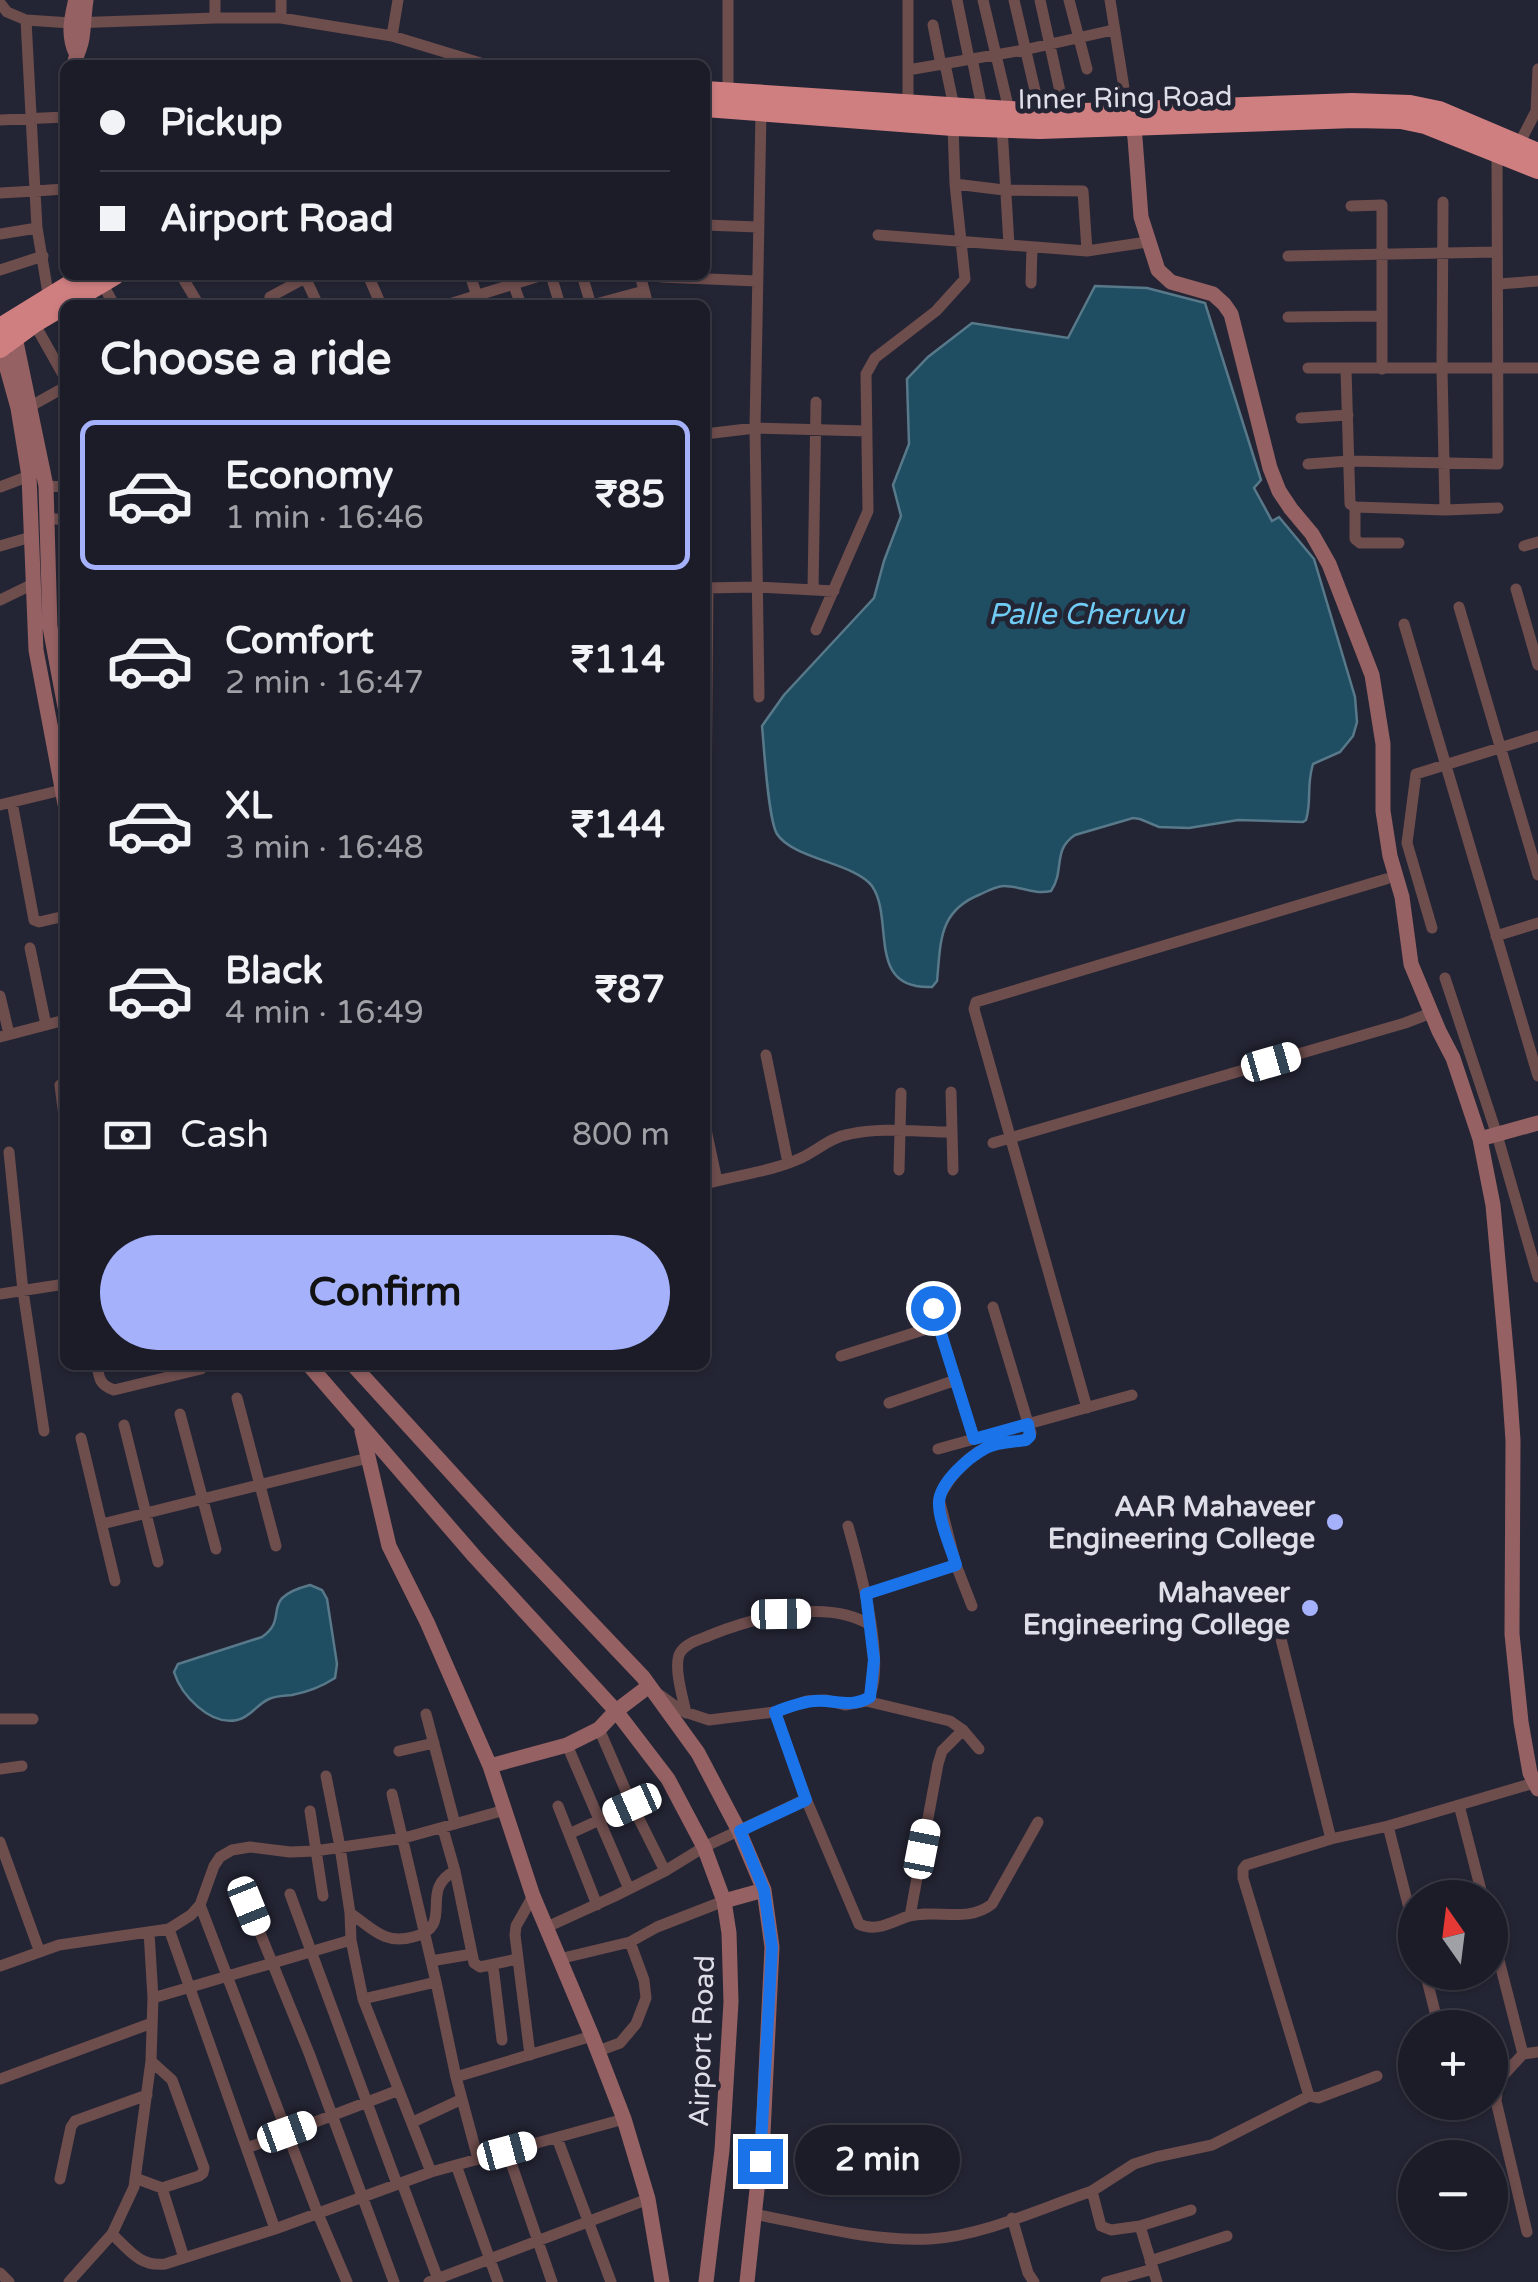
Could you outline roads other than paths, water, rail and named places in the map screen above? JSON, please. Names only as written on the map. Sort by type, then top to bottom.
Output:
[{"type":"highway","name":"Inner Ring Road","points":[[710,91],[908,104],[953,116],[982,108],[1040,129],[1352,103],[1410,105],[1439,111],[1528,149]]},
{"type":"highway","name":"Inner Ring Road","points":[[710,107],[761,112],[1006,119],[1040,112],[1131,120],[1402,119],[1425,124],[1538,169]]},
{"type":"highway","points":[[64,300],[98,280]]},
{"type":"highway","points":[[3,335],[34,322],[60,303]]},
{"type":"highway","points":[[3,335],[60,303]]},
{"type":"main road","points":[[76,0],[76,23]]},
{"type":"main road","points":[[75,59],[71,42],[86,0]]},
{"type":"main road","points":[[1131,120],[1141,217],[1158,270],[1171,282],[1213,294],[1231,314],[1270,468],[1279,491],[1329,564],[1372,675],[1383,744],[1382,811],[1402,896],[1411,964],[1489,1137],[1513,1440],[1512,1634],[1521,1722],[1536,1786]]},
{"type":"main road","points":[[3,335],[31,406],[46,486],[58,627]]},
{"type":"main road","points":[[3,335],[29,476],[36,650],[60,773]]},
{"type":"main road","points":[[1489,1137],[1538,1123]]},
{"type":"main road","name":"Airport Road","points":[[313,1370],[475,1557],[616,1711],[668,1779],[704,1847],[724,1901],[732,2002],[722,2150],[706,2282]]},
{"type":"main road","points":[[358,1370],[649,1686],[698,1753],[740,1831],[764,1890],[772,1947],[763,2134],[747,2282]]},
{"type":"main road","name":"Airport Road","points":[[361,1426],[389,1546],[428,1622],[490,1766],[532,1896],[624,2119],[648,2199],[662,2282]]},
{"type":"main road","points":[[490,1766],[567,1745],[599,1729],[649,1686]]},
{"type":"main road","points":[[724,1901],[764,1890]]},
{"type":"street","points":[[215,0],[215,18]]},
{"type":"street","points":[[280,18],[281,0]]},
{"type":"street","points":[[392,36],[398,0]]},
{"type":"street","points":[[728,0],[728,92]]},
{"type":"street","points":[[908,0],[908,104]]},
{"type":"street","points":[[957,0],[982,108]]},
{"type":"street","points":[[983,0],[1006,119],[1004,190],[1009,246]]},
{"type":"street","points":[[1014,0],[1040,112]]},
{"type":"street","points":[[1040,0],[1065,114]]},
{"type":"street","points":[[1069,0],[1087,69]]},
{"type":"street","points":[[1110,0],[1131,120]]},
{"type":"street","points":[[2,9],[26,20],[76,23],[280,18],[392,36],[471,60]]},
{"type":"street","points":[[26,20],[38,228],[43,256],[60,300]]},
{"type":"street","points":[[816,630],[868,511],[868,368],[875,358],[936,311],[965,279],[953,116],[932,25]]},
{"type":"street","points":[[908,70],[1113,30]]},
{"type":"street","points":[[1308,464],[1498,464],[1497,152],[1528,149],[1536,110],[1538,69]]},
{"type":"street","points":[[759,698],[755,428],[761,112]]},
{"type":"street","points":[[0,120],[60,117]]},
{"type":"street","points":[[955,184],[1082,192],[1087,252]]},
{"type":"street","points":[[0,193],[60,188]]},
{"type":"street","points":[[1444,202],[1445,510]]},
{"type":"street","points":[[1351,206],[1382,205],[1382,369]]},
{"type":"street","points":[[710,225],[758,227]]},
{"type":"street","points":[[0,234],[38,228]]},
{"type":"street","points":[[878,235],[1087,252],[1148,242]]},
{"type":"street","points":[[1031,283],[1032,247]]},
{"type":"street","points":[[1288,256],[1497,252]]},
{"type":"street","points":[[0,270],[43,256]]},
{"type":"street","points":[[710,279],[757,281]]},
{"type":"street","points":[[270,297],[298,280]]},
{"type":"street","points":[[479,300],[512,280]]},
{"type":"street","points":[[641,280],[647,300]]},
{"type":"street","points":[[1498,284],[1538,281]]},
{"type":"street","points":[[609,300],[644,290]]},
{"type":"street","points":[[1288,318],[1382,316]]},
{"type":"street","points":[[34,322],[60,369]]},
{"type":"street","points":[[1308,368],[1538,368]]},
{"type":"street","points":[[1346,369],[1350,504],[1355,508],[1498,508]]},
{"type":"street","points":[[31,406],[60,390]]},
{"type":"street","points":[[813,590],[816,402]]},
{"type":"street","points":[[1301,418],[1348,415]]},
{"type":"street","points":[[710,433],[755,428],[867,431]]},
{"type":"street","points":[[0,487],[29,476]]},
{"type":"street","points":[[46,486],[60,487]]},
{"type":"street","points":[[1355,508],[1355,539],[1399,543]]},
{"type":"street","points":[[47,518],[60,519]]},
{"type":"street","points":[[0,546],[31,537]]},
{"type":"street","points":[[1524,546],[1538,542]]},
{"type":"street","points":[[0,600],[34,584]]},
{"type":"street","points":[[710,588],[834,591]]},
{"type":"street","points":[[1516,589],[1538,665]]},
{"type":"street","points":[[1459,606],[1538,874]]},
{"type":"street","points":[[1404,624],[1538,1076]]},
{"type":"street","points":[[1432,928],[1408,843],[1416,774],[1538,736]]},
{"type":"street","points":[[60,795],[6,804],[34,920],[60,917]]},
{"type":"street","points":[[1086,1408],[974,1009],[976,1002],[1386,878]]},
{"type":"street","points":[[1496,936],[1538,922]]},
{"type":"street","points":[[30,948],[46,1024]]},
{"type":"street","points":[[1445,978],[1489,1137],[1538,1276]]},
{"type":"street","points":[[0,996],[4,1035],[60,1021]]},
{"type":"street","points":[[993,1143],[1431,1013]]},
{"type":"street","points":[[766,1055],[788,1163]]},
{"type":"street","points":[[899,1170],[901,1092]]},
{"type":"street","points":[[951,1092],[952,1170]]},
{"type":"street","points":[[711,1183],[788,1163],[856,1132],[952,1132]]},
{"type":"street","points":[[9,1152],[44,1432]]},
{"type":"street","points":[[0,1294],[60,1285]]},
{"type":"street","points":[[933,1308],[974,1439]]},
{"type":"street","points":[[972,1606],[956,1565],[939,1499],[943,1488],[985,1448],[1029,1438],[1031,1433],[994,1308]]},
{"type":"street","points":[[841,1356],[939,1325]]},
{"type":"street","points":[[98,1370],[100,1381],[114,1390],[201,1370]]},
{"type":"street","points":[[889,1403],[956,1380]]},
{"type":"street","points":[[938,1448],[1132,1395]]},
{"type":"street","points":[[237,1398],[276,1546]]},
{"type":"street","points":[[180,1414],[216,1550]]},
{"type":"street","points":[[124,1425],[158,1562]]},
{"type":"street","points":[[81,1438],[115,1581]]},
{"type":"street","points":[[102,1524],[368,1458]]},
{"type":"street","points":[[848,1526],[866,1594],[874,1660],[872,1692],[866,1700]]},
{"type":"street","points":[[866,1594],[956,1565]]},
{"type":"street","points":[[686,1713],[677,1664],[680,1652],[690,1644],[750,1620],[781,1614],[826,1613],[870,1625]]},
{"type":"street","points":[[1280,1635],[1331,1840]]},
{"type":"street","points":[[649,1686],[686,1713],[709,1720],[775,1712],[807,1701],[846,1704],[866,1700],[950,1721],[979,1749]]},
{"type":"street","points":[[775,1712],[806,1800],[864,1928],[876,1928],[920,1913],[975,1914],[984,1910],[992,1904],[1038,1822]]},
{"type":"street","points":[[426,1714],[472,1954],[477,1967],[517,1960]]},
{"type":"street","points":[[0,1719],[33,1719]]},
{"type":"street","points":[[599,1729],[666,1871]]},
{"type":"street","points":[[910,1916],[938,1764],[942,1751],[963,1730]]},
{"type":"street","points":[[400,1751],[434,1744]]},
{"type":"street","points":[[567,1745],[629,1889]]},
{"type":"street","points":[[0,1769],[22,1766]]},
{"type":"street","points":[[326,1776],[364,1999],[431,2172]]},
{"type":"street","points":[[1309,2096],[1243,1878],[1246,1864],[1536,1786]]},
{"type":"street","points":[[392,1794],[478,2159]]},
{"type":"street","points":[[546,1927],[806,1800]]},
{"type":"street","points":[[569,1834],[632,1805]]},
{"type":"street","points":[[1459,1805],[1478,1880]]},
{"type":"street","points":[[558,1806],[597,1904]]},
{"type":"street","points":[[0,1966],[59,1945],[168,1929],[192,1915],[200,1905],[214,1866],[232,1850],[315,1851],[404,1838],[505,1810]]},
{"type":"street","points":[[310,1812],[324,1896]]},
{"type":"street","points":[[1388,1826],[1402,1880]]},
{"type":"street","points":[[0,1842],[39,1950]]},
{"type":"street","points":[[350,1913],[388,1939],[398,1941],[425,1934],[434,1924],[438,1887],[455,1871]]},
{"type":"street","points":[[290,1894],[435,2281],[648,2199]]},
{"type":"street","points":[[530,2055],[516,1926],[532,1896]]},
{"type":"street","points":[[560,1959],[630,1942],[724,1901]]},
{"type":"street","points":[[200,1905],[347,2282]]},
{"type":"street","points":[[249,1906],[394,2282]]},
{"type":"street","points":[[168,1929],[276,2229]]},
{"type":"street","points":[[69,2282],[112,2234],[134,2187],[147,2095],[154,1998],[149,1932]]},
{"type":"street","points":[[154,1998],[351,1940]]},
{"type":"street","points":[[456,2077],[530,2055],[620,2043],[636,2024],[646,1998],[644,1980],[630,1942]]},
{"type":"street","points":[[431,1962],[472,1954]]},
{"type":"street","points":[[493,1966],[502,2040]]},
{"type":"street","points":[[364,1999],[436,1982]]},
{"type":"street","points":[[1507,1990],[1523,2054]]},
{"type":"street","points":[[0,2079],[152,2023]]},
{"type":"street","points":[[1527,2232],[1496,2101],[1498,2081],[1523,2054],[1538,2052]]},
{"type":"street","points":[[135,2178],[162,2188],[198,2176],[204,2168],[172,2080],[150,2061]]},
{"type":"street","points":[[754,2214],[894,2240],[966,2233],[1092,2192],[1134,2164],[1212,2145],[1309,2096],[1318,2098],[1377,2076]]},
{"type":"street","points":[[246,2148],[400,2090]]},
{"type":"street","points":[[60,2179],[75,2120],[147,2095]]},
{"type":"street","points":[[413,2122],[462,2099]]},
{"type":"street","points":[[112,2234],[141,2262],[152,2266],[276,2229],[431,2172],[624,2119]]},
{"type":"street","points":[[556,2138],[611,2282]]},
{"type":"street","points":[[507,2151],[552,2282]]},
{"type":"street","points":[[456,2165],[498,2282]]},
{"type":"street","points":[[162,2188],[184,2258]]},
{"type":"street","points":[[1092,2192],[1101,2226],[1111,2230],[1140,2226],[1191,2210]]},
{"type":"street","points":[[1012,2218],[1033,2282]]},
{"type":"street","points":[[1140,2226],[1157,2282]]},
{"type":"street","points":[[1106,2282],[1228,2236]]},
{"type":"street","points":[[0,2273],[9,2282]]},
{"type":"water","name":"Palle Cheruvu","points":[[1095,286],[1147,288],[1205,303],[1261,480],[1254,488],[1272,521],[1279,517],[1314,559],[1355,697],[1357,722],[1353,736],[1340,752],[1313,764],[1308,813],[1303,822],[1238,820],[1189,828],[1159,827],[1133,818],[1075,835],[1061,854],[1051,891],[1001,886],[967,901],[949,918],[944,929],[937,981],[932,987],[911,985],[898,977],[890,965],[882,916],[872,886],[852,872],[796,849],[777,834],[769,799],[762,726],[784,695],[874,598],[901,516],[893,485],[909,444],[907,379],[972,323],[1068,338]]},
{"type":"water","points":[[310,1585],[322,1590],[327,1599],[337,1664],[335,1678],[309,1691],[269,1699],[237,1720],[217,1718],[198,1707],[178,1681],[174,1672],[178,1664],[262,1637],[270,1630],[284,1596]]},
{"type":"place","name":"AAR Mahaveer Engineering College","points":[[1335,1522]]},
{"type":"place","name":"Mahaveer Engineering College","points":[[1310,1608]]}]
